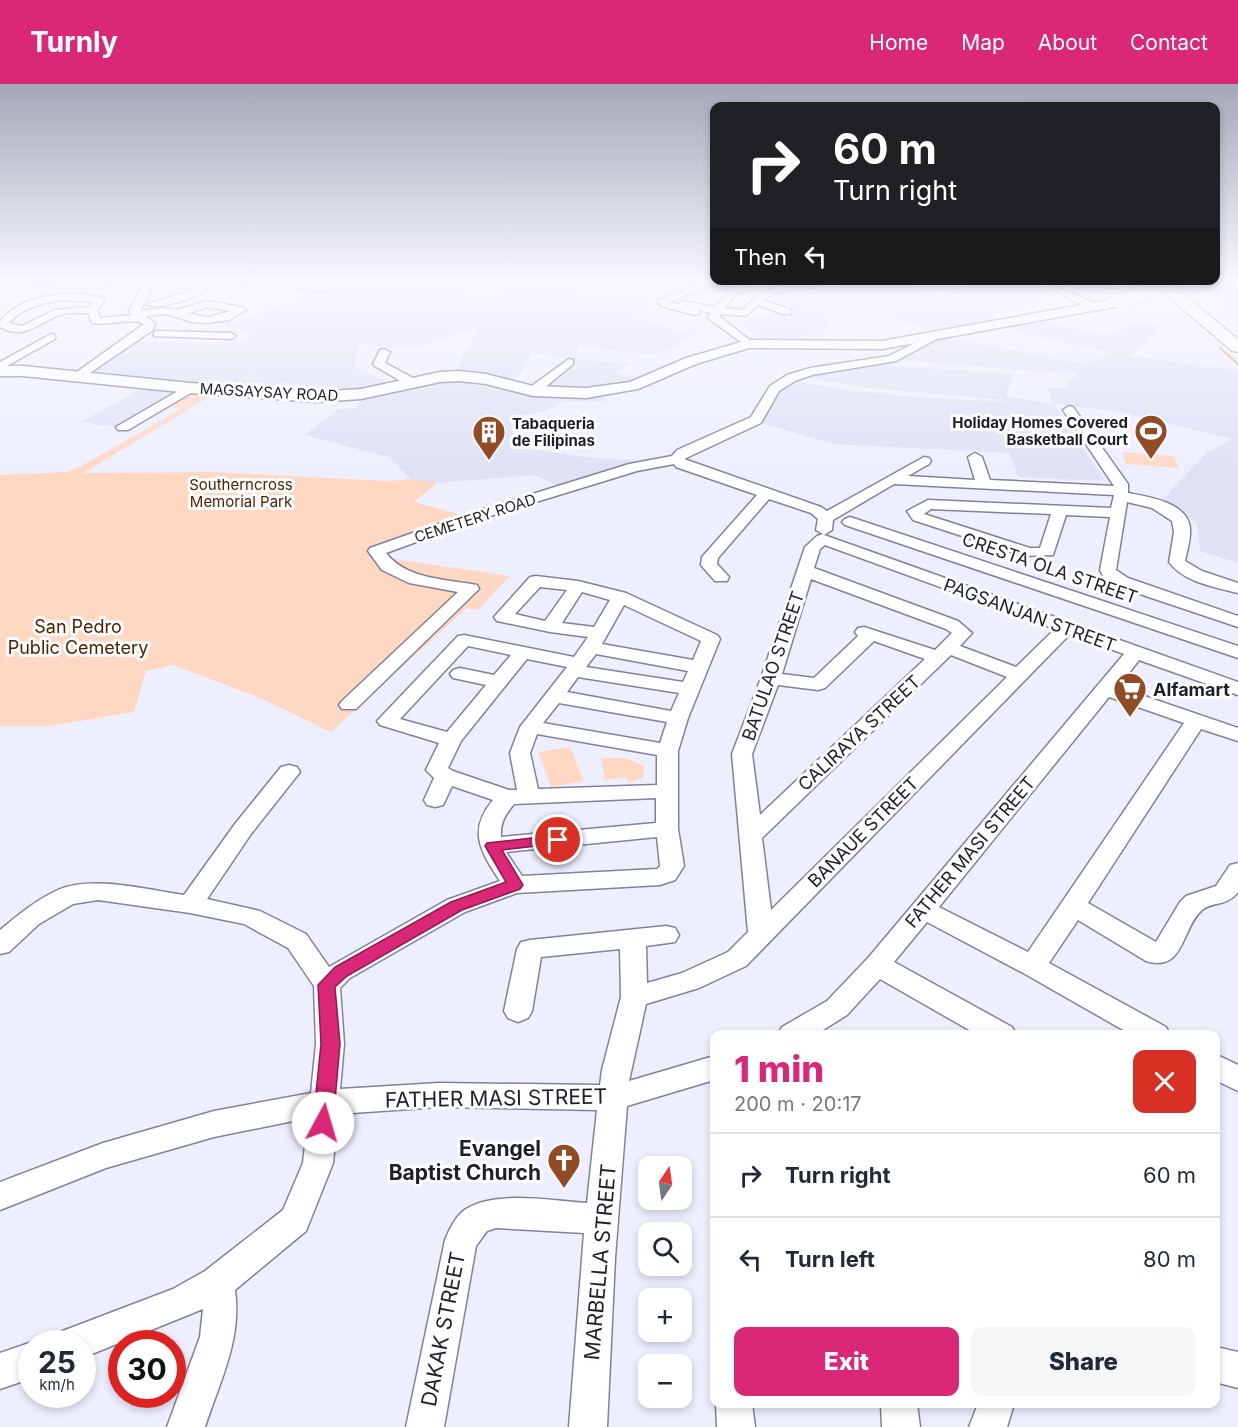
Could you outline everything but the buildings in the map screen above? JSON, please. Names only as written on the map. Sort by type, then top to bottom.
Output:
[{"type":"main road","name":"MAGSAYSAY ROAD","points":[[0,369],[190,388],[328,397],[361,394],[440,377],[459,376],[486,379],[533,391],[586,393],[624,389],[691,361],[742,346]]},
{"type":"main road","name":"MAGSAYSAY ROAD","points":[[854,346],[877,346]]},
{"type":"street","points":[[0,369],[36,346]]},
{"type":"street","points":[[78,377],[130,346]]},
{"type":"street","points":[[917,346],[892,359],[810,372],[791,378],[774,389],[756,420],[682,453],[677,459],[681,464],[816,510],[826,518],[924,461]]},
{"type":"street","points":[[384,352],[379,364],[413,383]]},
{"type":"street","points":[[533,391],[569,362]]},
{"type":"street","points":[[123,427],[190,388]]},
{"type":"street","points":[[1069,410],[1121,484],[1108,570],[1111,576],[1122,582],[1238,622]]},
{"type":"street","points":[[975,457],[984,485]]},
{"type":"street","name":"CEMETERY ROAD","points":[[349,705],[471,590],[415,579],[388,567],[376,551],[465,519],[634,467],[677,459]]},
{"type":"street","points":[[891,480],[1121,494],[1156,503],[1178,518],[1182,526],[1177,562],[1183,569],[1238,588]]},
{"type":"street","points":[[721,577],[709,565],[710,557],[766,494]]},
{"type":"street","points":[[1060,510],[1047,552],[1040,554],[1029,553],[918,517],[915,511],[928,504],[1060,510],[1118,513]]},
{"type":"street","name":"BATULAO STREET","points":[[761,933],[742,754],[771,678],[813,547],[823,539],[826,518]]},
{"type":"street","name":"CRESTA OLA STREET","points":[[850,522],[1238,652]]},
{"type":"street","name":"PAGSANJAN STREET","points":[[823,539],[1238,689]]},
{"type":"street","name":"CALIRAYA STREET","points":[[751,836],[962,637],[961,630],[806,571]]},
{"type":"street","points":[[327,985],[341,972],[456,906],[515,885],[660,877],[667,874],[672,866],[667,829],[668,751],[678,718],[691,689],[700,667],[711,639],[620,597],[578,586],[536,581],[503,617],[550,627],[700,667]]},
{"type":"street","points":[[550,627],[578,586]]},
{"type":"street","points":[[518,797],[520,753],[530,727],[577,668],[620,597]]},
{"type":"street","name":"BANAUE STREET","points":[[634,998],[690,981],[736,959],[1067,627]]},
{"type":"street","points":[[771,678],[818,684],[867,634],[1020,675]]},
{"type":"street","points":[[451,740],[387,721],[464,640],[522,652],[577,668],[691,689]]},
{"type":"street","points":[[522,652],[451,740],[437,770],[445,776],[518,797],[667,791]]},
{"type":"street","name":"FATHER MASI STREET","points":[[800,1030],[837,1008],[877,965],[1135,653]]},
{"type":"street","points":[[460,674],[498,682]]},
{"type":"street","points":[[1106,689],[1238,735]]},
{"type":"street","points":[[554,696],[678,718]]},
{"type":"street","points":[[1034,967],[1041,952],[1196,721]]},
{"type":"street","points":[[530,727],[668,751]]},
{"type":"street","points":[[190,904],[243,829],[289,772]]},
{"type":"street","points":[[435,800],[445,776]]},
{"type":"street","points":[[515,885],[492,846],[488,830],[492,816],[518,797]]},
{"type":"street","points":[[492,846],[667,829]]},
{"type":"street","points":[[1074,906],[1155,954],[1161,953],[1188,909],[1196,902],[1216,898],[1226,893],[1238,871]]},
{"type":"street","points":[[0,945],[30,918],[66,896],[99,892],[190,904],[251,917],[297,941],[327,985],[330,1044],[326,1102],[318,1163],[295,1220],[217,1283],[183,1302],[96,1335]]},
{"type":"street","points":[[922,909],[1034,967],[1147,1030]]},
{"type":"street","points":[[518,1011],[530,949],[666,935]]},
{"type":"street","name":"MARBELLA STREET","points":[[588,1427],[602,1219],[616,1070],[634,998],[633,940]]},
{"type":"street","points":[[877,965],[993,1030]]},
{"type":"street","name":"FATHER MASI STREET","points":[[0,1196],[103,1156],[214,1124],[326,1102],[439,1095],[614,1098],[710,1069]]},
{"type":"street","points":[[1220,1069],[1238,1079]]},
{"type":"street","name":"DAKAK STREET","points":[[425,1427],[460,1240],[476,1220],[496,1213],[602,1219]]},
{"type":"street","points":[[186,1427],[220,1330],[221,1312],[217,1283]]},
{"type":"street","points":[[0,1371],[18,1364]]},
{"type":"street","points":[[734,1408],[736,1427]]},
{"type":"street","points":[[900,1408],[902,1427]]},
{"type":"street","points":[[988,1427],[995,1408]]},
{"type":"shaded area","points":[[129,346],[358,346],[354,367],[394,384],[343,394],[280,382],[266,391],[85,375]]},
{"type":"shaded area","points":[[382,346],[422,346],[411,349]]},
{"type":"shaded area","points":[[469,346],[678,346],[654,355],[578,346],[576,360],[629,363],[617,373],[640,377],[616,388],[539,389],[575,360],[531,353],[522,373],[509,381],[454,373]]},
{"type":"shaded area","points":[[923,346],[991,346],[1083,364],[1114,352],[1082,346],[1144,346],[1129,356],[1238,370],[1238,563],[1200,551],[1197,524],[1164,498],[1206,453],[1232,439],[1115,411],[1054,404],[1105,481],[1018,477],[1010,453],[834,444],[761,423],[776,393],[800,382],[915,397],[1006,402],[1005,400],[869,388],[801,377],[884,365],[1014,374],[1006,396],[1053,404],[1048,388],[1066,388],[1077,374],[894,360]]},
{"type":"shaded area","points":[[452,380],[523,394],[557,398],[601,396],[607,401],[561,402],[549,410],[514,418],[510,446],[584,457],[639,461],[558,486],[535,475],[437,483],[411,479],[389,457],[304,435],[339,409],[356,408],[361,397]]},
{"type":"shaded area","points":[[143,388],[179,391],[118,427],[81,422]]},
{"type":"green space","points":[[187,392],[215,393],[84,473],[212,472],[389,481],[411,479],[437,483],[414,502],[463,515],[435,524],[449,530],[367,558],[387,558],[510,576],[478,610],[467,608],[331,732],[260,698],[173,665],[146,671],[134,712],[50,726],[0,726],[0,475],[66,472],[78,468],[181,409],[164,406]]},
{"type":"green space","name":"Holiday Homes Covered Basketball Court","points":[[1122,452],[1174,456],[1179,468],[1126,464]]},
{"type":"green space","points":[[570,747],[584,781],[551,787],[538,752]]},
{"type":"green space","points":[[601,758],[625,758],[644,766],[643,778],[628,782],[625,777],[605,780]]},
{"type":"waterway","points":[[1220,348],[1238,364]]},
{"type":"place","name":"Holiday Homes Covered Basketball Court","points":[[1151,460]]},
{"type":"place","name":"Tabaqueria de Filipinas","points":[[489,461]]},
{"type":"place","name":"Alfamart","points":[[1130,718]]},
{"type":"place","name":"Evangel Baptist Church","points":[[564,1189]]},
{"type":"route","points":[[323,1123],[330,1044],[327,985],[341,972],[456,906],[515,885],[492,846],[558,840]]},
{"type":"park label","name":"Southerncross Memorial Park","points":[[241,492]]},
{"type":"park label","name":"San Pedro Public Cemetery","points":[[78,636]]}]
